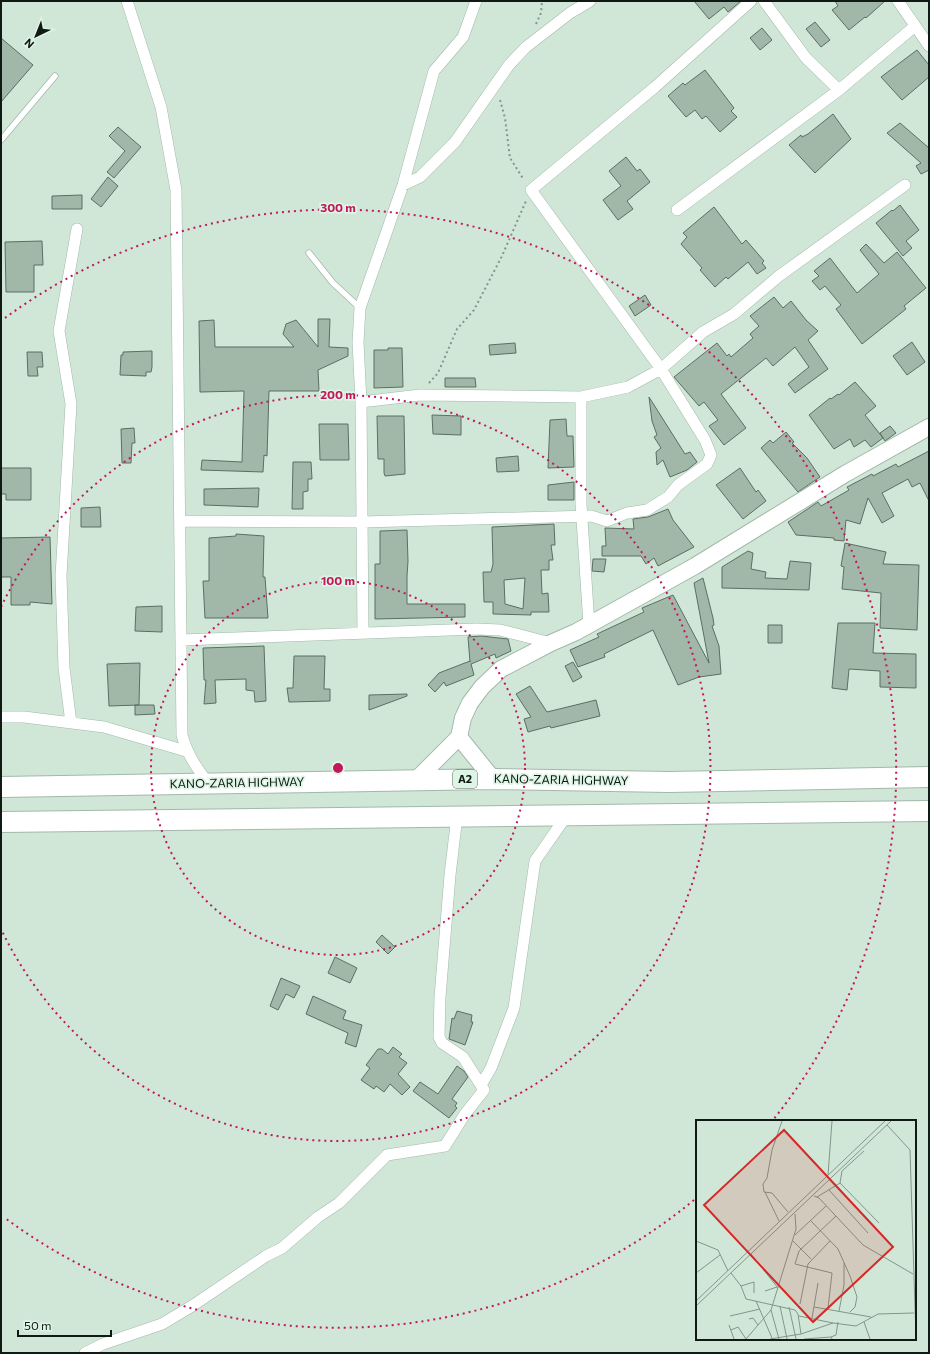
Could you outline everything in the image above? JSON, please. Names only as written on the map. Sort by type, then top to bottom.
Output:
[{"type":"highway","name":"KANO-ZARIA HIGHWAY","points":[[1,787],[493,779],[668,782],[929,777]]},
{"type":"highway","points":[[668,782],[669,814]]},
{"type":"highway","points":[[1,822],[929,811]]},
{"type":"street","points":[[127,1],[161,107],[176,190],[182,734],[186,751],[208,783]]},
{"type":"street","points":[[363,633],[361,402],[358,342],[360,308],[403,185],[434,71],[463,37],[476,1]]},
{"type":"street","points":[[403,185],[420,177],[454,142],[509,65],[526,47],[570,13],[590,1]]},
{"type":"street","points":[[180,522],[362,522],[591,516],[608,520],[627,513],[647,510],[668,497],[678,485],[707,464],[711,455],[705,440],[661,369],[531,190],[655,87],[751,1]]},
{"type":"street","points":[[764,1],[806,58],[839,90]]},
{"type":"street","points":[[898,1],[929,46]]},
{"type":"street","points":[[677,210],[839,90],[915,26]]},
{"type":"street","points":[[361,402],[420,395],[581,396],[628,387],[661,369],[703,332],[734,314],[779,276],[905,185]]},
{"type":"street","points":[[72,723],[64,668],[62,576],[71,404],[59,331],[77,229]]},
{"type":"street","points":[[581,396],[581,517],[589,625]]},
{"type":"street","points":[[416,780],[459,737],[470,703],[482,687],[501,670],[551,643],[589,625],[695,566],[845,474],[929,427]]},
{"type":"street","points":[[181,640],[476,629],[500,630],[551,643]]},
{"type":"street","points":[[1,717],[24,717],[104,727],[186,751]]},
{"type":"street","points":[[459,737],[493,779]]},
{"type":"street","points":[[929,772],[929,777]]},
{"type":"street","points":[[481,1085],[491,1068],[500,1047],[514,1008],[535,862],[567,815]]},
{"type":"street","points":[[85,1353],[103,1344],[162,1324],[192,1306],[266,1256],[282,1248],[318,1217],[339,1202],[388,1155],[445,1146],[465,1114],[484,1090],[463,1058],[442,1044],[439,1037],[440,997],[448,897],[457,816]]},
{"type":"lane","points":[[1,140],[55,76]]},
{"type":"lane","points":[[309,253],[333,283],[360,308]]},
{"type":"path","points":[[420,395],[438,373],[457,329],[474,310],[502,256],[531,190],[510,158],[503,111],[499,97],[490,92]]},
{"type":"building","points":[[694,1],[741,1],[728,12],[724,7],[709,19]]},
{"type":"building","points":[[835,1],[885,1],[866,18],[865,17],[849,30],[832,10],[838,6]]},
{"type":"building","points":[[815,22],[830,40],[821,47],[806,29]]},
{"type":"building","points":[[762,28],[772,40],[760,50],[750,38]]},
{"type":"building","points":[[1,38],[33,65],[1,102]]},
{"type":"building","points":[[917,50],[929,65],[929,77],[902,100],[881,77]]},
{"type":"building","points":[[705,70],[734,108],[731,111],[737,117],[720,132],[706,116],[702,119],[695,110],[686,117],[668,96],[683,83],[685,85]]},
{"type":"building","points":[[833,114],[851,139],[815,173],[789,145],[801,135],[802,137],[808,134]]},
{"type":"building","points":[[900,123],[929,148],[929,170],[921,174],[916,166],[921,163],[887,133]]},
{"type":"building","points":[[118,127],[141,147],[114,178],[107,172],[125,151],[109,136]]},
{"type":"building","points":[[626,157],[637,171],[640,169],[650,182],[627,201],[633,209],[618,220],[603,200],[621,186],[609,171]]},
{"type":"building","points":[[108,177],[118,186],[101,207],[91,199]]},
{"type":"building","points":[[82,195],[82,209],[52,209],[52,196]]},
{"type":"building","points":[[900,205],[919,230],[906,241],[912,248],[903,256],[876,223]]},
{"type":"building","points":[[714,207],[742,244],[746,240],[764,261],[762,263],[766,268],[757,274],[748,262],[728,279],[726,277],[715,287],[700,270],[702,268],[681,244],[687,237],[683,233]]},
{"type":"building","points":[[42,241],[43,265],[34,265],[34,292],[6,292],[5,242]]},
{"type":"building","points":[[866,244],[884,263],[897,252],[926,288],[904,306],[906,309],[862,344],[836,309],[841,305],[825,286],[820,290],[812,281],[819,276],[814,271],[830,258],[857,293],[879,274],[860,250]]},
{"type":"building","points":[[645,295],[651,305],[635,316],[629,306]]},
{"type":"building","points":[[774,297],[783,308],[791,301],[806,320],[818,331],[808,340],[828,369],[795,393],[788,384],[809,367],[795,347],[773,366],[766,358],[721,394],[746,428],[724,445],[709,426],[718,420],[704,402],[699,406],[674,377],[717,343],[727,356],[729,354],[731,357],[753,338],[750,334],[759,326],[750,316]]},
{"type":"building","points":[[318,319],[330,319],[329,347],[348,348],[348,356],[318,370],[319,391],[269,391],[267,456],[264,455],[263,472],[201,470],[202,460],[242,462],[244,391],[200,392],[199,321],[214,320],[215,347],[294,347],[283,334],[286,324],[296,320],[318,347]]},
{"type":"building","points":[[912,342],[925,362],[907,375],[893,356]]},
{"type":"building","points":[[515,343],[516,353],[490,355],[489,345]]},
{"type":"building","points":[[388,348],[402,348],[403,387],[374,388],[374,350],[388,350]]},
{"type":"building","points":[[152,351],[151,372],[146,372],[146,376],[120,375],[121,355],[123,355],[123,352]]},
{"type":"building","points":[[27,352],[42,352],[43,367],[37,367],[38,376],[28,376]]},
{"type":"building","points":[[445,378],[475,378],[476,387],[445,387]]},
{"type":"building","points":[[855,382],[876,406],[865,415],[883,438],[871,447],[865,440],[854,447],[850,439],[834,449],[809,415],[830,398],[831,399],[838,394],[839,395]]},
{"type":"building","points":[[649,397],[685,454],[690,452],[697,462],[687,470],[670,477],[663,460],[657,465],[656,452],[661,448],[654,437],[657,435],[652,421]]},
{"type":"building","points":[[432,415],[461,416],[461,435],[433,434]]},
{"type":"building","points":[[377,416],[404,416],[405,474],[385,476],[384,459],[378,459]]},
{"type":"building","points":[[566,419],[567,436],[573,436],[574,467],[548,468],[550,420]]},
{"type":"building","points":[[319,424],[348,424],[349,460],[320,460]]},
{"type":"building","points":[[890,426],[896,433],[885,441],[880,433]]},
{"type":"building","points":[[134,428],[135,443],[132,443],[131,463],[122,463],[121,429]]},
{"type":"building","points":[[786,432],[794,442],[792,443],[807,458],[820,477],[798,492],[761,448],[770,440],[773,443]]},
{"type":"building","points":[[929,451],[929,501],[920,483],[912,487],[908,479],[882,493],[894,516],[882,523],[868,498],[860,524],[846,520],[844,541],[834,540],[834,538],[796,535],[788,522],[818,502],[821,506],[849,490],[847,487],[872,474],[873,476],[896,464],[898,467]]},
{"type":"building","points":[[518,456],[519,471],[497,472],[496,458]]},
{"type":"building","points":[[293,462],[311,462],[312,479],[308,479],[308,491],[303,492],[303,509],[292,509]]},
{"type":"building","points":[[1,468],[31,468],[31,500],[6,500],[6,494],[1,494]]},
{"type":"building","points":[[740,468],[756,492],[758,490],[766,501],[743,519],[716,485]]},
{"type":"building","points":[[574,482],[574,500],[548,500],[548,485]]},
{"type":"building","points":[[259,488],[258,507],[204,505],[204,489]]},
{"type":"building","points":[[100,507],[101,527],[81,527],[81,508]]},
{"type":"building","points":[[668,509],[673,520],[694,547],[658,566],[654,558],[646,564],[641,556],[602,556],[602,546],[606,546],[605,528],[634,529],[633,519],[648,517]]},
{"type":"building","points":[[554,524],[555,545],[551,545],[553,560],[549,560],[549,570],[541,570],[542,594],[548,593],[549,612],[531,612],[531,615],[493,614],[493,602],[484,602],[483,572],[491,572],[493,564],[492,527]],"holes":[[[525,578],[523,609],[505,604],[504,580]]]},
{"type":"building","points":[[407,530],[407,604],[465,604],[465,617],[375,619],[375,564],[380,564],[380,531]]},
{"type":"building","points":[[236,534],[264,536],[263,577],[265,577],[268,618],[205,618],[203,581],[209,581],[209,538],[236,536]]},
{"type":"building","points":[[50,537],[52,604],[30,602],[30,605],[11,605],[11,577],[1,577],[1,538]]},
{"type":"building","points":[[845,543],[886,552],[883,564],[919,565],[917,630],[880,628],[881,593],[842,589],[844,567],[841,566]]},
{"type":"building","points":[[748,551],[753,553],[751,569],[766,572],[765,578],[787,579],[790,561],[811,563],[809,590],[722,588],[722,567]]},
{"type":"building","points":[[593,559],[606,559],[604,572],[592,571]]},
{"type":"building","points":[[703,578],[713,618],[714,625],[712,626],[719,646],[721,674],[699,677],[678,685],[653,630],[604,654],[605,657],[578,667],[570,650],[599,637],[597,634],[644,612],[642,608],[673,595],[709,663],[694,583]]},
{"type":"building","points":[[162,606],[162,632],[135,631],[136,607]]},
{"type":"building","points":[[838,623],[875,623],[873,653],[916,654],[916,688],[880,687],[880,671],[849,669],[847,690],[832,688]]},
{"type":"building","points":[[768,625],[782,625],[782,643],[768,643]]},
{"type":"building","points":[[481,636],[508,639],[511,651],[496,658],[495,654],[471,664],[474,675],[446,686],[444,682],[435,692],[428,685],[439,673],[470,661],[468,637]]},
{"type":"building","points":[[264,646],[266,701],[255,702],[254,691],[246,690],[246,679],[215,680],[216,703],[204,704],[206,680],[204,680],[203,648]]},
{"type":"building","points":[[294,656],[325,656],[324,689],[330,689],[330,701],[289,702],[287,688],[293,688]]},
{"type":"building","points":[[573,662],[582,677],[573,682],[565,666]]},
{"type":"building","points":[[140,663],[139,705],[109,706],[107,664]]},
{"type":"building","points":[[530,686],[547,712],[596,700],[600,716],[528,732],[524,719],[531,717],[516,694]]},
{"type":"building","points":[[407,694],[407,696],[369,710],[369,695]]},
{"type":"building","points":[[135,705],[154,705],[155,714],[135,715]]},
{"type":"building","points":[[382,935],[395,947],[388,954],[376,942]]},
{"type":"building","points":[[335,957],[357,968],[350,983],[328,973]]},
{"type":"building","points":[[281,978],[300,986],[294,998],[286,994],[278,1010],[270,1006]]},
{"type":"building","points":[[313,996],[346,1011],[343,1019],[362,1025],[356,1047],[345,1043],[348,1033],[306,1014]]},
{"type":"building","points":[[457,1011],[472,1015],[471,1022],[473,1022],[465,1045],[449,1039],[452,1018],[454,1019]]},
{"type":"building","points":[[393,1047],[402,1054],[399,1057],[407,1063],[398,1074],[410,1087],[402,1095],[390,1084],[384,1092],[376,1086],[374,1089],[361,1080],[370,1068],[366,1065],[378,1049],[382,1049],[388,1054]]},
{"type":"building","points":[[457,1066],[464,1071],[468,1077],[452,1099],[457,1103],[455,1106],[457,1108],[449,1118],[413,1091],[420,1082],[438,1094]]}]
